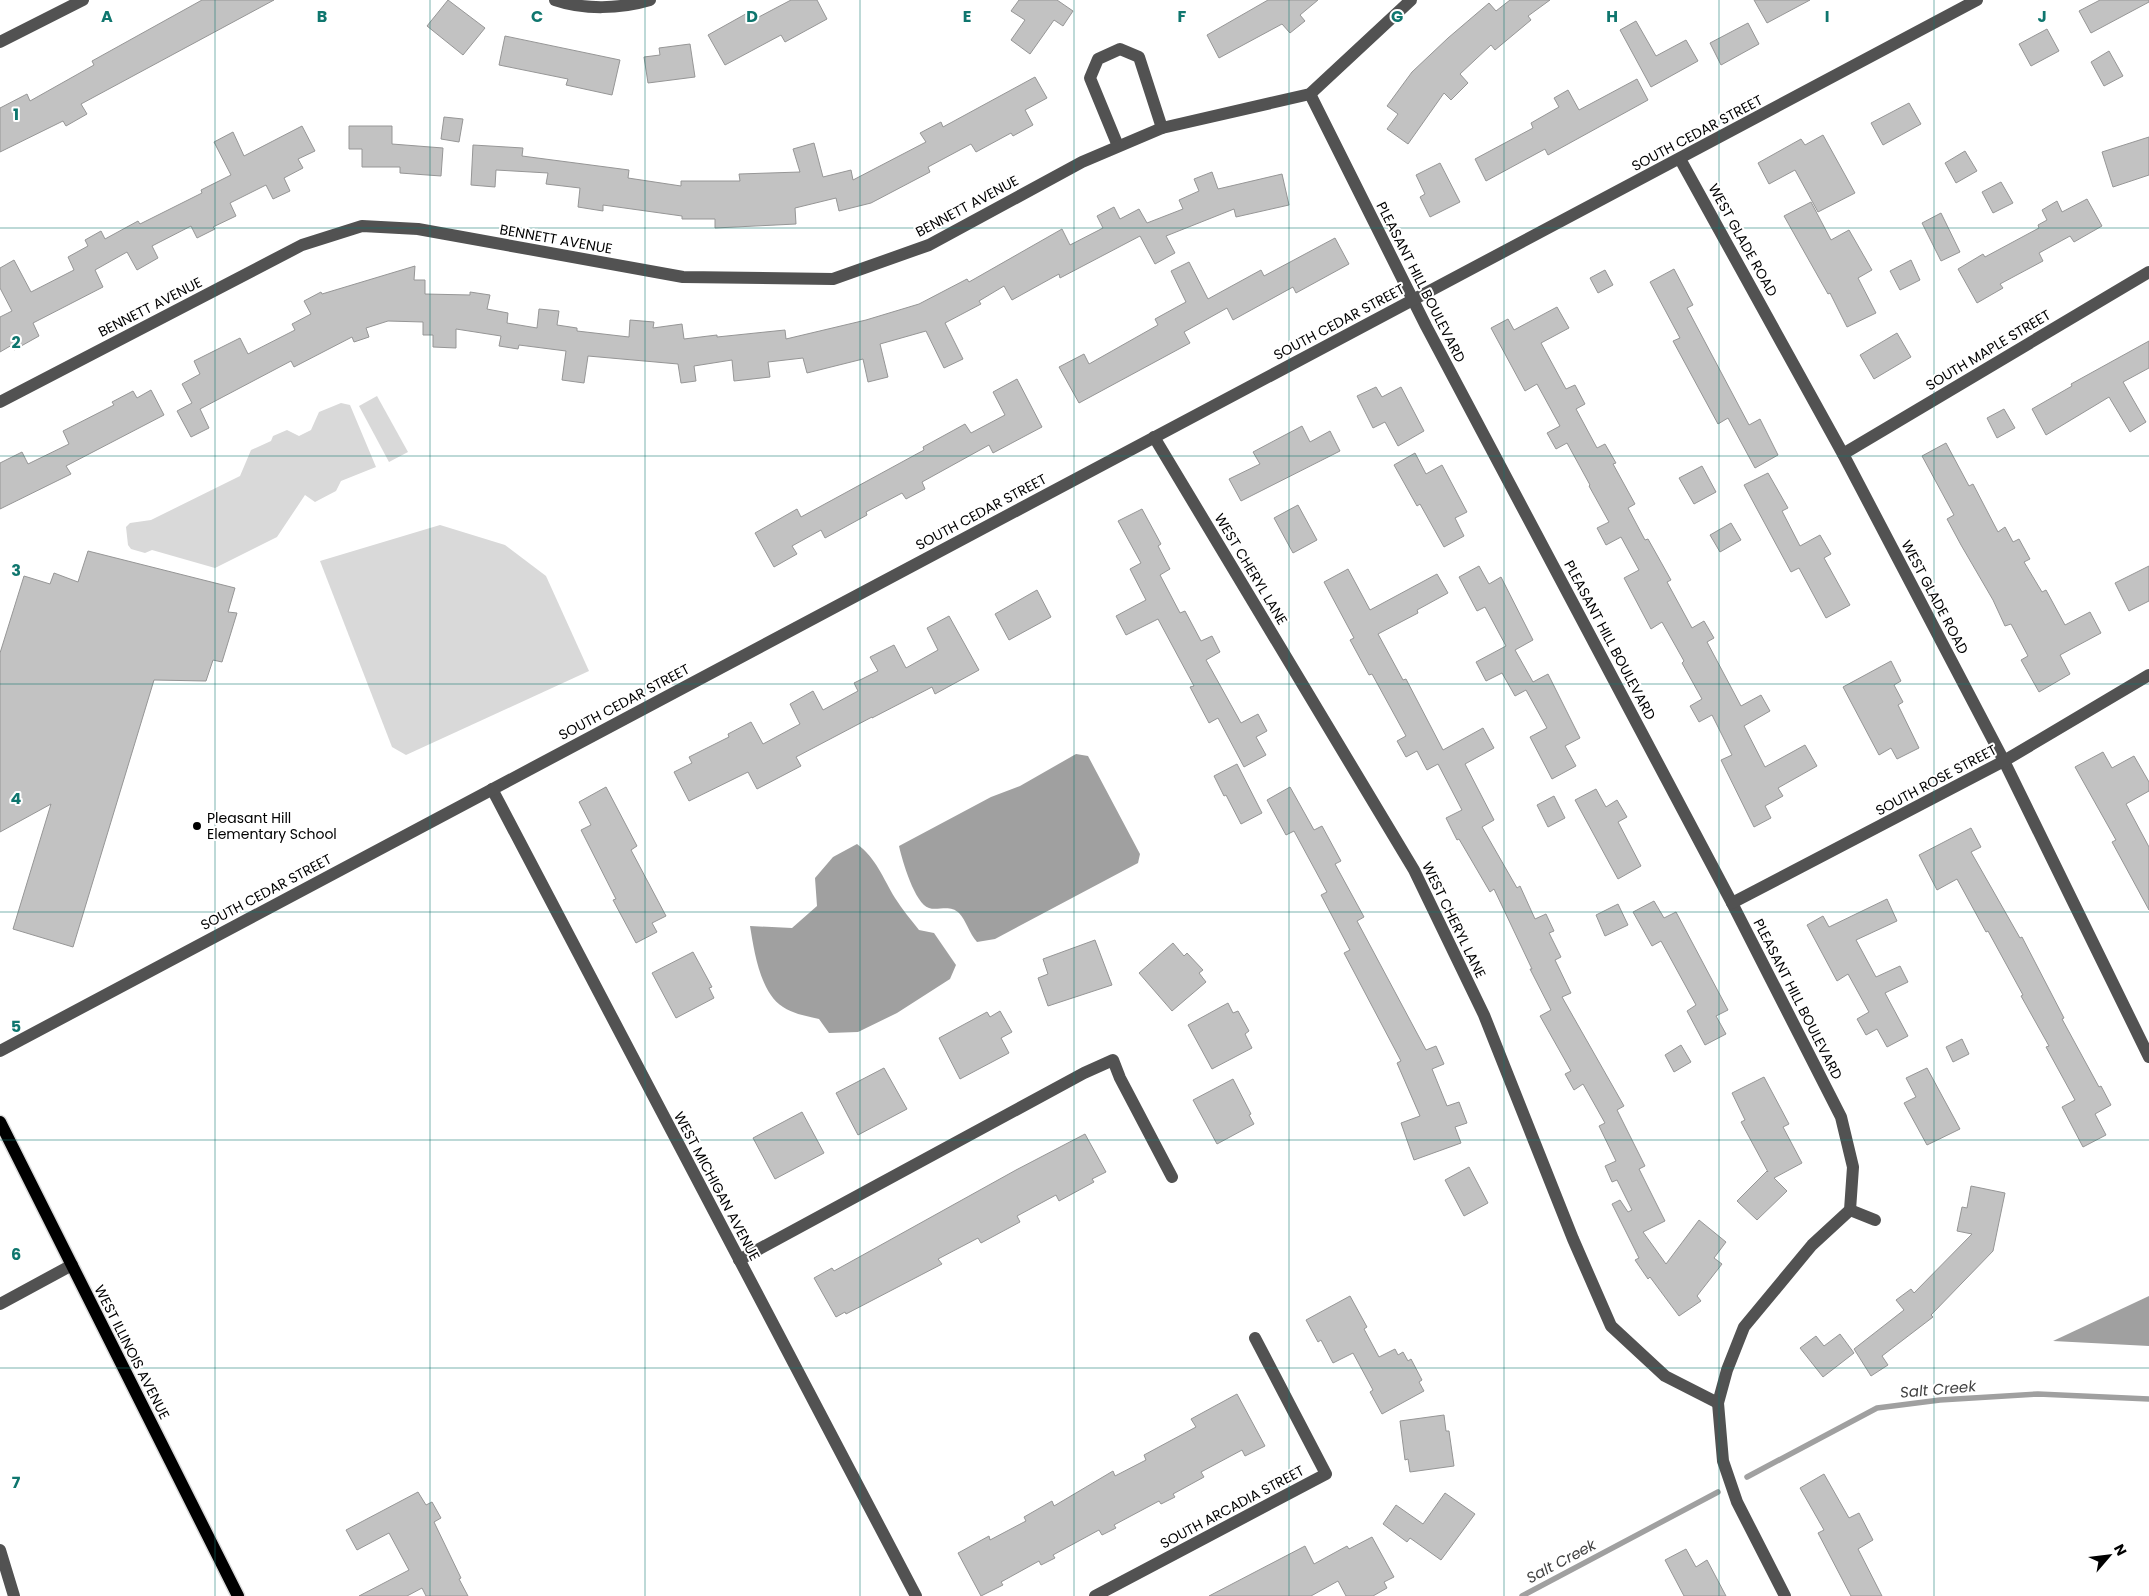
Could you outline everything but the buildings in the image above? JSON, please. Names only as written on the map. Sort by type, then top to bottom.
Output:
[{"type":"main road","name":"WEST ILLINOIS AVENUE","points":[[0,1122],[238,1596]]},
{"type":"street","points":[[0,42],[83,0]]},
{"type":"street","points":[[555,0],[592,7],[635,4],[650,0]]},
{"type":"street","points":[[1310,94],[1411,0]]},
{"type":"street","name":"SOUTH CEDAR STREET","points":[[0,1051],[1977,0]]},
{"type":"street","points":[[1118,146],[1090,78],[1098,59],[1120,49],[1138,57],[1162,128]]},
{"type":"street","name":"BENNETT AVENUE","points":[[0,402],[302,245],[362,226],[418,229],[683,277],[833,279],[929,245],[1082,162],[1162,128],[1310,94]]},
{"type":"street","name":"PLEASANT HILL BOULEVARD","points":[[1310,94],[1412,300],[1732,903],[1841,1117],[1853,1167],[1850,1210]]},
{"type":"street","name":"WEST GLADE ROAD","points":[[1680,159],[1843,454],[2004,761],[2149,1057]]},
{"type":"street","name":"SOUTH MAPLE STREET","points":[[1843,454],[2149,272]]},
{"type":"street","name":"WEST CHERYL LANE","points":[[1154,437],[1414,870],[1484,1015],[1573,1239],[1611,1326],[1665,1376],[1718,1404]]},
{"type":"street","name":"SOUTH ROSE STREET","points":[[1732,903],[2004,761],[2149,675]]},
{"type":"street","name":"WEST MICHIGAN AVENUE","points":[[492,789],[916,1596]]},
{"type":"street","points":[[739,1260],[1084,1073],[1113,1060],[1120,1078],[1172,1177]]},
{"type":"street","points":[[1785,1596],[1737,1502],[1728,1478],[1723,1461],[1718,1404],[1727,1370],[1744,1327],[1812,1246],[1850,1210],[1875,1220]]},
{"type":"street","points":[[0,1304],[72,1265]]},
{"type":"street","name":"SOUTH ARCADIA STREET","points":[[1095,1596],[1326,1474],[1255,1338]]},
{"type":"street","points":[[0,1550],[14,1596]]},
{"type":"shaded area","points":[[377,396],[408,452],[389,462],[359,406]]},
{"type":"shaded area","points":[[341,403],[350,405],[376,467],[341,481],[336,491],[315,502],[305,495],[277,537],[215,568],[152,550],[145,553],[131,549],[128,545],[126,527],[130,523],[151,520],[240,476],[251,450],[271,441],[273,436],[287,430],[299,436],[311,430],[319,412]]},
{"type":"shaded area","points":[[440,525],[505,545],[546,576],[589,671],[406,755],[392,747],[320,561]]},
{"type":"shaded area","points":[[1076,754],[1088,756],[1140,854],[1138,863],[995,939],[977,942],[959,913],[955,910],[948,908],[933,909],[924,905],[910,881],[899,846],[991,797],[1020,786]]},
{"type":"shaded area","points":[[857,844],[874,862],[898,902],[919,930],[934,933],[956,965],[950,979],[897,1013],[858,1032],[829,1033],[819,1019],[783,1007],[769,992],[759,970],[750,926],[792,928],[817,906],[815,878],[833,857]]},
{"type":"shaded area","points":[[2149,1296],[2149,1346],[2053,1341]]},
{"type":"waterway","name":"Salt Creek","points":[[1747,1477],[1877,1408],[1940,1400],[2038,1394],[2149,1399]]},
{"type":"waterway","name":"Salt Creek","points":[[1522,1596],[1718,1492]]},
{"type":"place","name":"Pleasant Hill Elementary School","points":[[197,826]]}]
